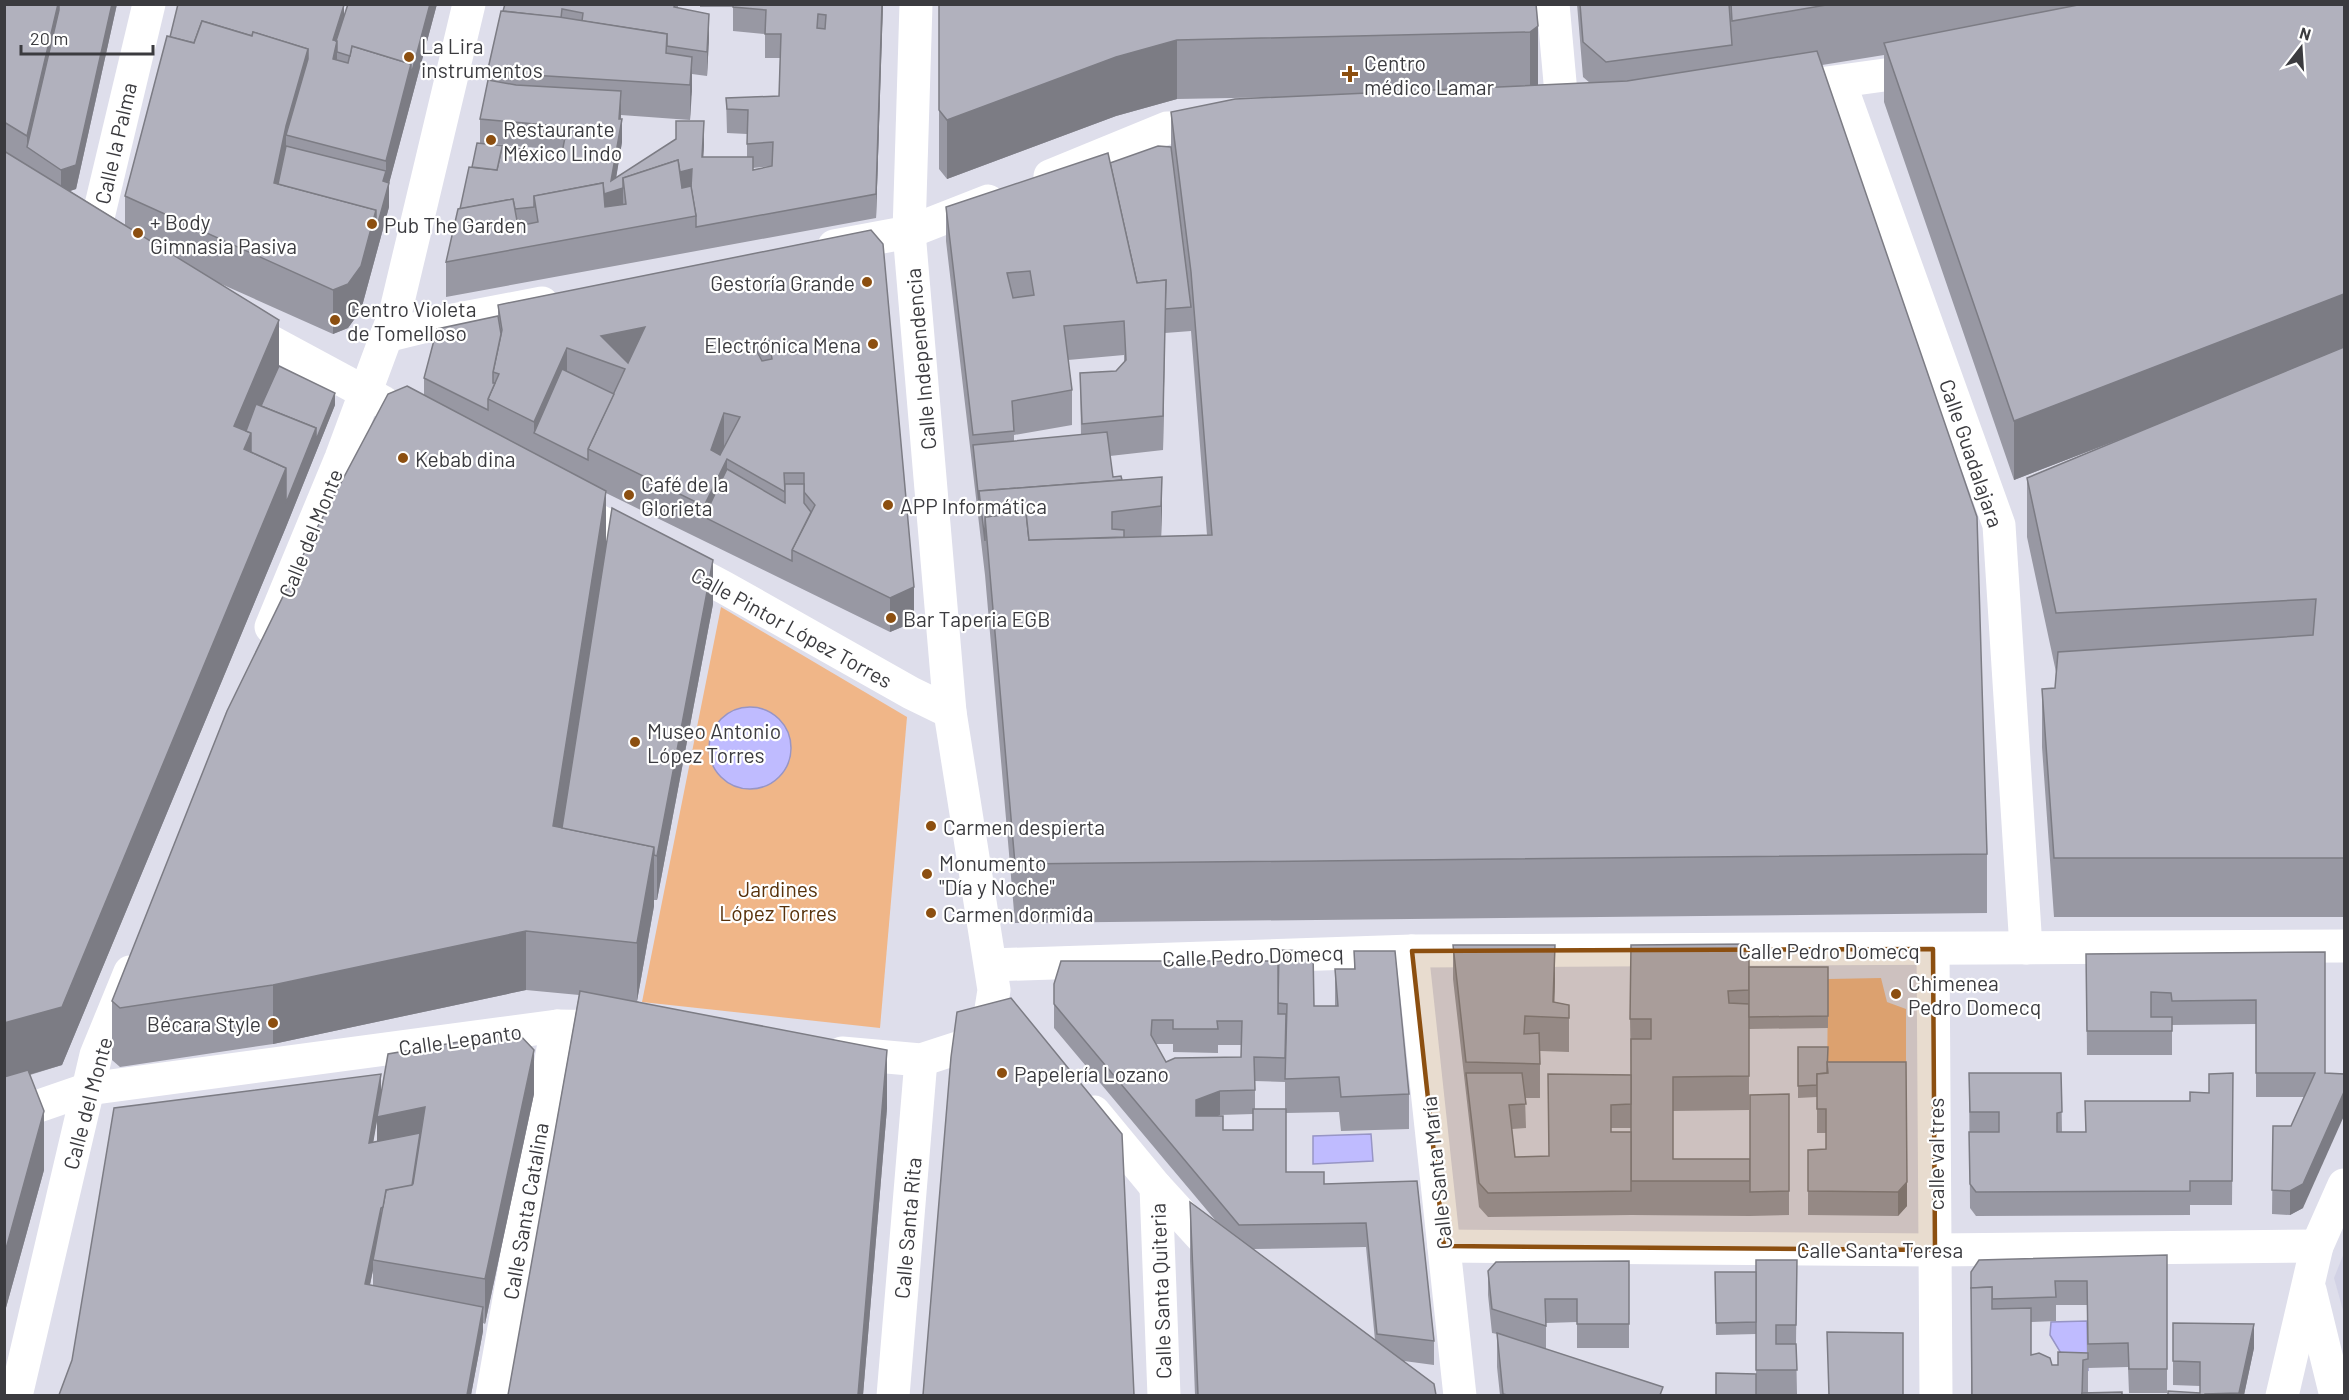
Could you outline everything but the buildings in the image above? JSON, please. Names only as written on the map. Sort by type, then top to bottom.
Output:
[{"type":"street","name":"Calle la Palma","points":[[122,264],[77,239],[148,4]]},
{"type":"street","name":"Calle del Monte","points":[[259,657],[386,336],[405,274],[469,4]]},
{"type":"street","name":"Calle Independencia","points":[[916,4],[909,232],[950,712],[992,977]]},
{"type":"street","points":[[1553,4],[1563,116]]},
{"type":"street","points":[[1759,92],[1839,83],[1956,65]]},
{"type":"street","name":"Calle Guadalajara","points":[[1839,83],[2000,525],[2026,948]]},
{"type":"street","points":[[1528,117],[1598,112]]},
{"type":"street","points":[[804,252],[909,232],[1167,128],[1248,126]]},
{"type":"street","points":[[386,336],[443,322],[571,297]]},
{"type":"street","points":[[207,308],[366,391],[409,418]]},
{"type":"street","name":"Calle Pintor López Torres","points":[[541,490],[725,588],[911,693],[950,712]]},
{"type":"street","points":[[2000,525],[2032,512]]},
{"type":"street","name":"Calle del Monte","points":[[16,1395],[96,1055],[141,944]]},
{"type":"street","name":"Calle Pedro Domecq","points":[[992,977],[1412,951],[2344,946]]},
{"type":"street","name":"calle val tres","points":[[1933,949],[1936,1395]]},
{"type":"street","name":"Calle Santa María","points":[[1412,951],[1460,1395]]},
{"type":"street","points":[[992,977],[1016,1017]]},
{"type":"street","points":[[809,1049],[921,1060],[961,1047],[988,1022],[992,977]]},
{"type":"street","name":"Calle Lepanto","points":[[4,1118],[88,1089],[557,1026],[628,1027],[650,1030]]},
{"type":"street","name":"Calle Santa Catalina","points":[[492,1395],[557,1026]]},
{"type":"street","name":"Calle Santa Rita","points":[[893,1395],[921,1060]]},
{"type":"street","points":[[1075,1089],[1156,1187],[1223,1260],[1241,1274]]},
{"type":"street","points":[[2282,1395],[2317,1246],[2344,1185]]},
{"type":"street","name":"Calle Santa Quiteria","points":[[1156,1187],[1164,1395]]},
{"type":"street","name":"Calle Santa Teresa","points":[[1444,1246],[1935,1250],[2317,1246]]},
{"type":"street","points":[[2308,1283],[2336,1395]]},
{"type":"highlighted area","points":[[1933,949],[1935,1250],[1444,1246],[1412,951]]},
{"type":"shaded area","points":[[750,707],[766,710],[779,719],[788,732],[791,748],[788,764],[779,777],[766,786],[750,789],[734,786],[721,777],[712,764],[709,748],[712,732],[721,719],[734,710]]},
{"type":"shaded area","points":[[1371,1134],[1373,1161],[1313,1164],[1313,1136]]},
{"type":"shaded area","points":[[2344,1253],[2344,1314],[2334,1278]]},
{"type":"shaded area","points":[[2087,1321],[2088,1370],[2065,1360],[2050,1335],[2051,1322]]},
{"type":"green space","name":"Jardines López Torres","points":[[721,607],[907,717],[880,1028],[642,1002]]},
{"type":"green space","points":[[1881,978],[1887,1002],[1906,1009],[1906,1086],[1827,1086],[1828,979]]},
{"type":"place","name":"La Lira instrumentos","points":[[409,57]]},
{"type":"place","name":"Centro médico Lamar","points":[[1350,74]]},
{"type":"place","name":"Restaurante México Lindo","points":[[491,140]]},
{"type":"place","name":"Pub The Garden","points":[[372,224]]},
{"type":"place","name":"+ Body Gimnasia Pasiva","points":[[138,233]]},
{"type":"place","name":"Gestoría Grande","points":[[867,282]]},
{"type":"place","name":"Centro Violeta de Tomelloso","points":[[335,320]]},
{"type":"place","name":"Electrónica Mena","points":[[873,344]]},
{"type":"place","name":"Kebab dina","points":[[403,458]]},
{"type":"place","name":"Café de la Glorieta","points":[[629,495]]},
{"type":"place","name":"APP Informática","points":[[888,505]]},
{"type":"place","name":"Bar Taperia EGB","points":[[891,618]]},
{"type":"place","name":"Museo Antonio López Torres","points":[[635,742]]},
{"type":"place","name":"Carmen despierta","points":[[931,826]]},
{"type":"place","name":"Monumento \"Día y Noche\"","points":[[927,874]]},
{"type":"place","name":"Carmen dormida","points":[[931,913]]},
{"type":"place","name":"Chimenea Pedro Domecq","points":[[1896,994]]},
{"type":"place","name":"Bécara Style","points":[[273,1023]]},
{"type":"place","name":"Papelería Lozano","points":[[1002,1073]]}]
